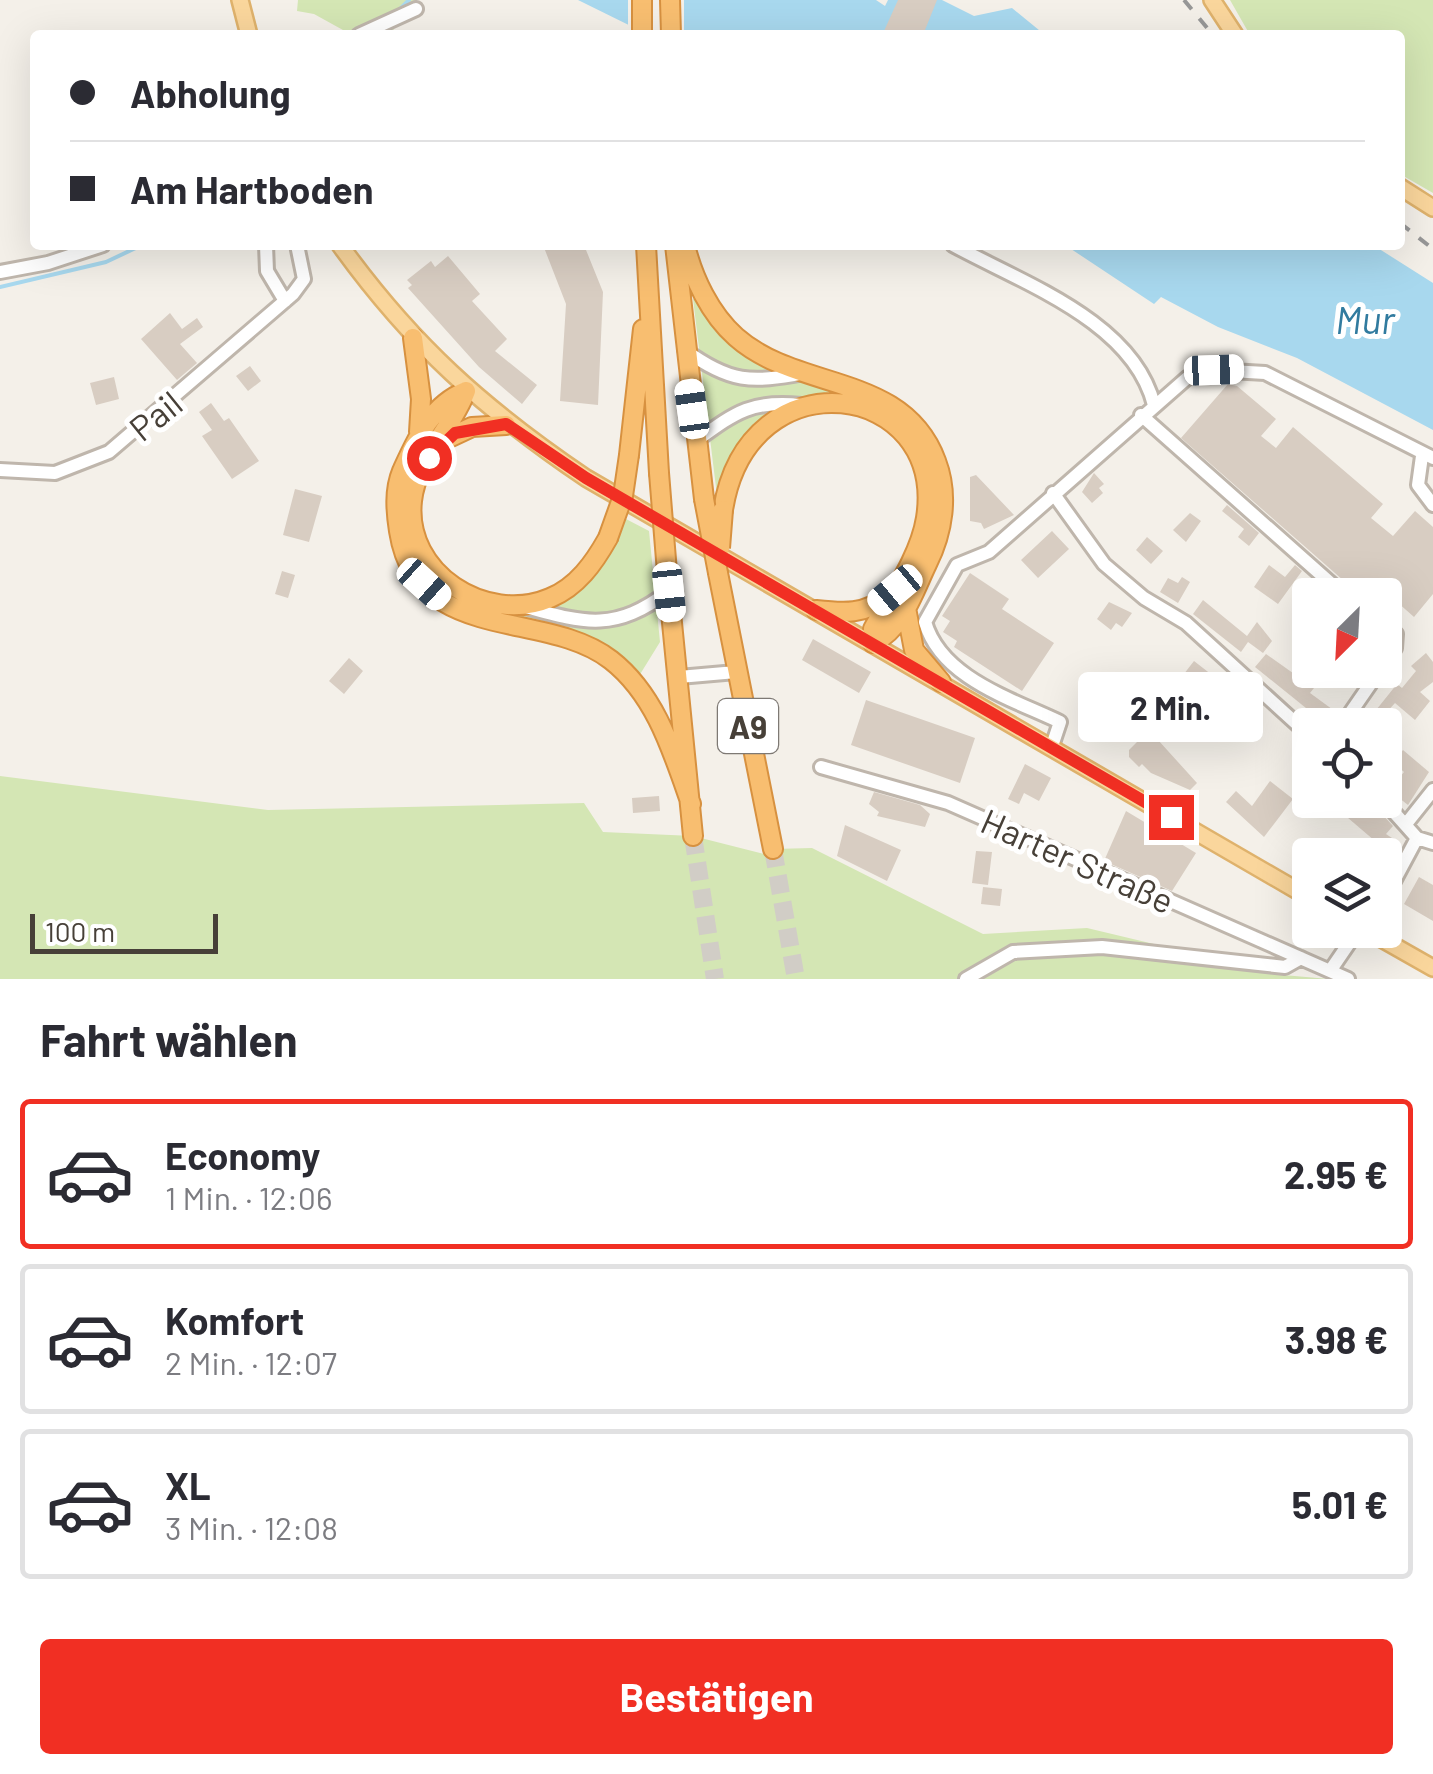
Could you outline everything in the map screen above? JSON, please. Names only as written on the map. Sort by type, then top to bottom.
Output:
[{"type":"highway","points":[[642,0],[642,30]]},
{"type":"highway","points":[[670,0],[671,30]]},
{"type":"highway","name":"A9","points":[[646,250],[667,572],[694,836]]},
{"type":"highway","name":"A9","points":[[675,250],[704,499],[773,849]]},
{"type":"highway","points":[[687,250],[707,302],[737,338],[772,360],[879,397],[912,422],[933,454],[943,492],[942,521],[906,608],[887,636],[873,643],[873,628],[895,590],[926,520],[927,490],[919,460],[907,439],[879,414],[838,402],[801,406],[760,429],[727,485],[718,573]]},
{"type":"highway","points":[[466,391],[440,443],[421,469],[412,502],[418,540],[426,556],[458,592],[487,603],[518,605],[549,598],[572,585],[594,562],[624,496],[648,299]]},
{"type":"highway","points":[[413,338],[422,399],[418,435]]},
{"type":"highway","points":[[466,391],[443,404],[418,435],[399,479],[396,503],[400,541],[413,572],[445,603],[469,615],[568,640],[609,658],[647,698],[691,804]]},
{"type":"highway","points":[[440,443],[472,427],[506,424]]},
{"type":"highway","points":[[816,610],[870,608],[895,590]]},
{"type":"highway","points":[[906,608],[914,650],[941,682]]},
{"type":"main road","points":[[240,0],[248,30]]},
{"type":"main road","points":[[1212,0],[1232,30]]},
{"type":"main road","points":[[1405,190],[1433,208]]},
{"type":"main road","points":[[344,250],[413,338],[466,391],[506,424],[586,478],[1292,887]]},
{"type":"main road","points":[[1398,948],[1433,968]]},
{"type":"street","points":[[370,30],[416,9]]},
{"type":"street","points":[[0,272],[88,250]]},
{"type":"street","points":[[266,250],[267,271],[286,302],[304,279],[298,250]]},
{"type":"street","points":[[965,250],[1117,340],[1148,382],[1154,405]]},
{"type":"street","name":"Pail","points":[[0,470],[56,473],[109,452],[286,302]]},
{"type":"street","points":[[685,350],[736,380],[767,381],[807,373]]},
{"type":"street","points":[[1052,746],[1060,722],[986,687],[953,665],[931,642],[925,622],[957,565],[989,552],[1187,378],[1214,370],[1242,369],[1265,373],[1306,393],[1427,457],[1418,485],[1433,506]]},
{"type":"street","points":[[696,441],[748,406],[772,402],[801,406]]},
{"type":"street","points":[[1142,415],[1325,578]]},
{"type":"street","points":[[1053,493],[1104,564],[1144,598],[1186,624],[1292,720]]},
{"type":"street","points":[[518,605],[586,622],[611,622],[643,611],[669,592]]},
{"type":"street","points":[[679,678],[736,672]]},
{"type":"street","name":"Harter Straße","points":[[821,767],[948,803],[1348,979]]},
{"type":"street","points":[[1406,824],[1433,790]]},
{"type":"street","points":[[1400,818],[1417,838],[1433,842]]},
{"type":"street","points":[[1402,866],[1417,838]]},
{"type":"street","points":[[966,979],[1013,952],[1084,948],[1285,967],[1302,958]]},
{"type":"street","points":[[1330,970],[1345,948]]},
{"type":"green space","points":[[298,0],[417,0],[400,16],[393,30],[343,30],[314,14],[297,11]]},
{"type":"green space","points":[[1230,0],[1433,0],[1433,193],[1405,177],[1405,30],[1247,30]]},
{"type":"green space","points":[[693,299],[699,299],[718,328],[742,352],[773,368],[877,406],[841,396],[802,401],[765,420],[736,454],[718,504]]},
{"type":"green space","points":[[878,406],[910,425],[930,451],[939,486],[928,546],[886,629],[881,629],[926,542],[933,511],[928,464],[908,429]]},
{"type":"green space","points":[[407,501],[448,592],[468,604],[503,613],[526,613],[616,543],[626,519],[649,531],[660,642],[639,676],[628,666],[508,626],[450,595],[428,576],[414,555]]},
{"type":"green space","points":[[0,776],[268,810],[584,803],[603,832],[693,836],[764,854],[773,849],[812,848],[983,934],[1087,928],[1283,975],[1329,979],[0,979]]},
{"type":"water","points":[[578,0],[876,0],[885,6],[888,0],[942,0],[974,16],[1012,8],[1039,30],[639,30]]},
{"type":"water","name":"Mur","points":[[1073,250],[1381,250],[1433,283],[1433,430],[1297,358],[1218,327],[1161,297],[1154,304]]},
{"type":"pier","points":[[628,0],[684,0],[684,30],[628,30]]},
{"type":"building","points":[[898,0],[937,0],[925,30],[884,30]]},
{"type":"building","points":[[545,250],[586,250],[603,292],[598,405],[560,401],[566,304]]},
{"type":"building","points":[[448,256],[480,294],[472,301],[507,339],[495,351],[537,385],[522,404],[479,367],[408,288],[412,285],[407,280],[431,261],[435,267]]},
{"type":"building","points":[[170,313],[182,329],[197,318],[203,327],[180,344],[197,363],[177,380],[141,339]]},
{"type":"building","points":[[250,366],[261,381],[248,391],[236,376]]},
{"type":"building","points":[[114,377],[119,399],[96,405],[90,383]]},
{"type":"building","points":[[1228,384],[1237,386],[1276,419],[1261,436],[1276,448],[1293,427],[1383,504],[1371,518],[1393,536],[1415,511],[1433,527],[1433,594],[1414,617],[1402,606],[1402,578],[1341,578],[1181,438]]},
{"type":"building","points":[[211,403],[224,421],[229,418],[259,461],[232,479],[202,436],[212,430],[199,412]]},
{"type":"building","points":[[1094,473],[1104,484],[1099,488],[1103,493],[1092,503],[1082,492]]},
{"type":"building","points":[[976,475],[1014,515],[984,529],[981,523],[970,521],[970,477]]},
{"type":"building","points":[[295,489],[322,496],[309,542],[283,535]]},
{"type":"building","points":[[1227,505],[1259,533],[1249,546],[1238,537],[1244,529],[1222,511]]},
{"type":"building","points":[[1190,513],[1201,521],[1186,542],[1173,530]]},
{"type":"building","points":[[1052,531],[1069,549],[1038,578],[1021,560]]},
{"type":"building","points":[[1147,537],[1163,551],[1151,564],[1136,550]]},
{"type":"building","points":[[1269,565],[1285,577],[1295,565],[1302,571],[1292,578],[1292,585],[1278,604],[1254,587]]},
{"type":"building","points":[[282,571],[295,575],[288,598],[275,594]]},
{"type":"building","points":[[970,573],[1009,599],[1002,609],[1054,643],[1022,691],[954,647],[957,641],[943,632],[950,621],[942,616]]},
{"type":"building","points":[[1182,577],[1190,582],[1178,603],[1160,592],[1168,578],[1178,583]]},
{"type":"building","points":[[1203,600],[1247,636],[1257,622],[1272,641],[1263,653],[1248,642],[1241,652],[1193,614]]},
{"type":"building","points":[[1109,602],[1132,613],[1122,627],[1116,623],[1111,630],[1097,619]]},
{"type":"building","points":[[813,639],[871,672],[859,693],[802,660]]},
{"type":"building","points":[[1426,653],[1433,662],[1433,682],[1420,692],[1430,701],[1415,720],[1395,703],[1390,708],[1378,708],[1394,688],[1402,688],[1416,671],[1411,666]]},
{"type":"building","points":[[1266,654],[1292,672],[1292,688],[1314,688],[1310,693],[1331,708],[1306,708],[1255,667]]},
{"type":"building","points":[[349,658],[363,671],[344,694],[329,681]]},
{"type":"building","points":[[1194,661],[1221,682],[1206,700],[1180,679]]},
{"type":"building","points":[[1129,678],[1134,683],[1121,700],[1137,716],[1114,736],[1094,717]]},
{"type":"building","points":[[866,700],[975,738],[960,783],[851,745]]},
{"type":"building","points":[[1149,730],[1197,783],[1190,790],[1151,773],[1142,764],[1139,767],[1129,757],[1129,750]]},
{"type":"building","points":[[1402,751],[1429,772],[1408,805],[1402,800]]},
{"type":"building","points":[[1025,764],[1051,778],[1039,801],[1024,793],[1019,804],[1008,799]]},
{"type":"building","points":[[1270,781],[1292,798],[1264,837],[1226,802],[1236,791],[1252,806]]},
{"type":"building","points":[[874,792],[920,805],[930,814],[925,827],[877,816],[879,812],[869,804]]},
{"type":"building","points":[[659,796],[660,811],[633,813],[632,798]]},
{"type":"building","points":[[1126,811],[1196,853],[1172,891],[1104,861]]},
{"type":"building","points":[[1348,818],[1386,818],[1393,826],[1386,834],[1392,838],[1371,838]]},
{"type":"building","points":[[845,825],[901,850],[887,881],[837,856]]},
{"type":"building","points":[[976,851],[992,852],[988,885],[972,883]]},
{"type":"building","points":[[1419,877],[1433,885],[1433,921],[1404,904]]},
{"type":"building","points":[[983,887],[1002,889],[1000,906],[981,904]]},
{"type":"waterway","points":[[398,11],[409,0]]},
{"type":"waterway","points":[[0,287],[106,262],[131,250]]},
{"type":"tunnel","points":[[693,836],[715,979]]},
{"type":"tunnel","points":[[773,849],[796,979]]},
{"type":"railway","points":[[1184,0],[1209,30]]},
{"type":"railway","points":[[1405,227],[1433,249]]},
{"type":"route","points":[[429,458],[440,443],[455,433],[506,424],[586,478],[1171,817]]}]
